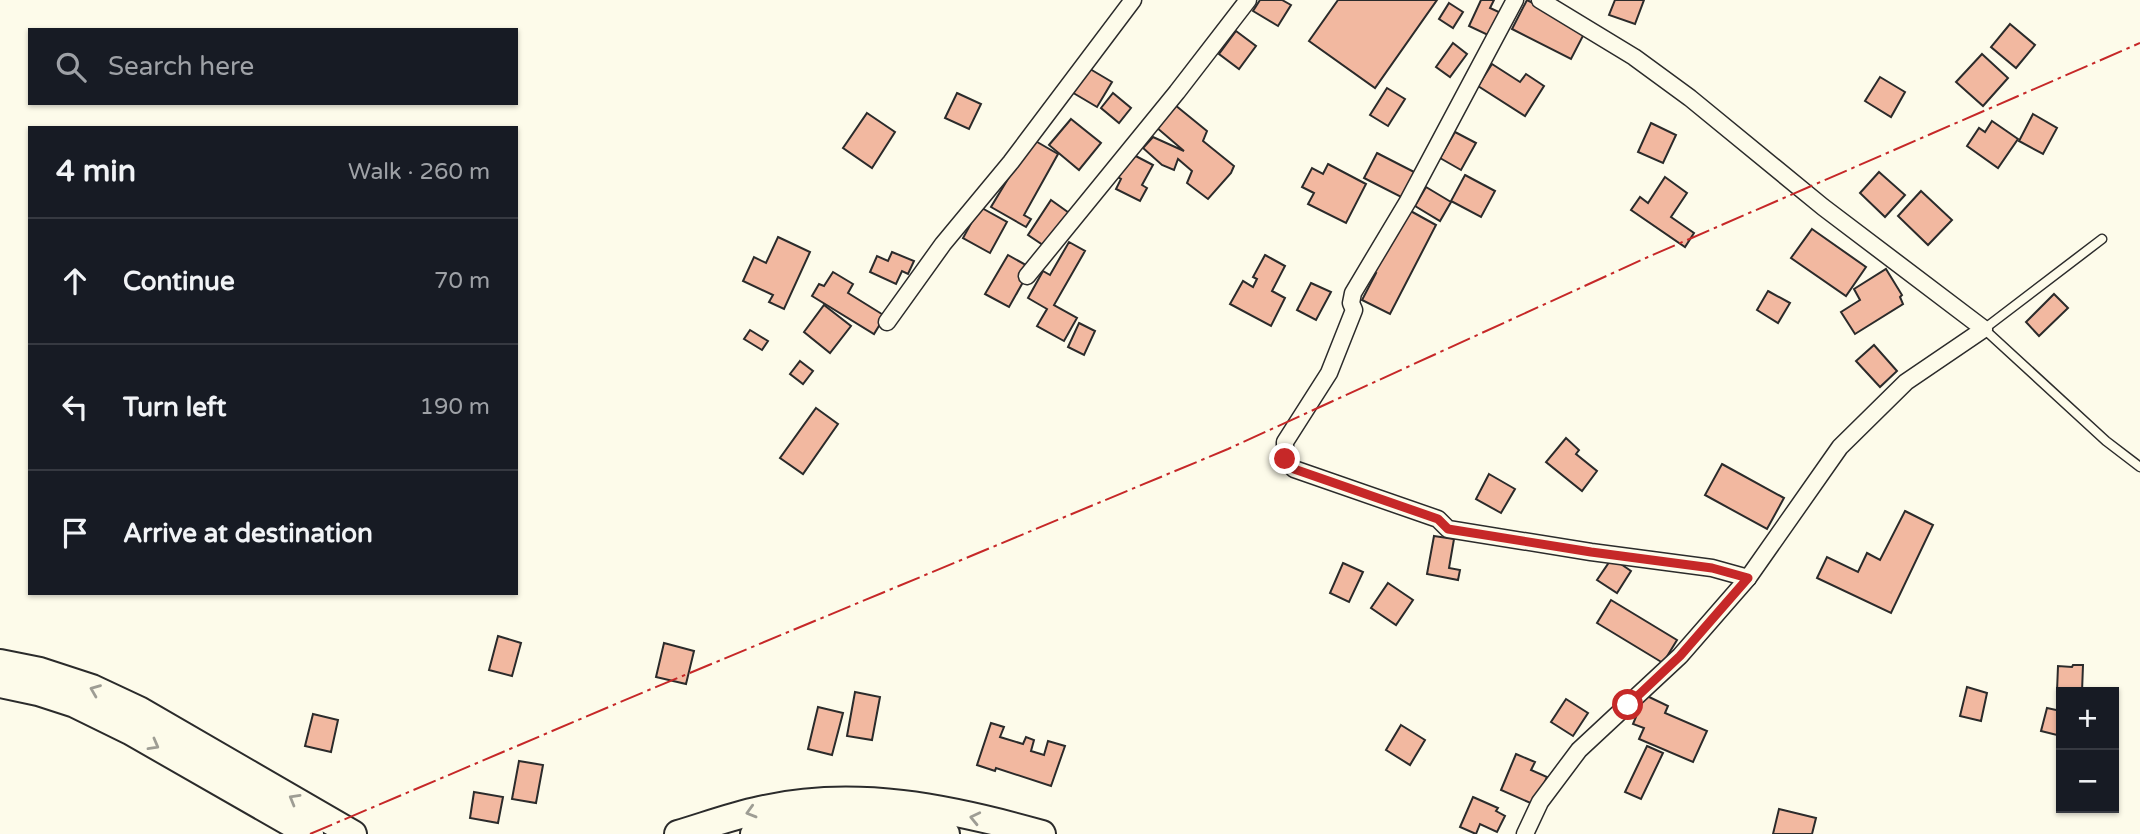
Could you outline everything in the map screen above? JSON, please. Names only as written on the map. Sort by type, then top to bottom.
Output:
[{"type":"highway","points":[[0,663],[40,671],[92,688],[139,710],[353,834]]},
{"type":"highway","points":[[0,684],[75,704],[151,743],[310,834]]},
{"type":"highway","points":[[678,834],[761,809],[820,802],[871,800],[926,807],[1042,834]]},
{"type":"highway","points":[[754,834],[816,824],[868,822],[910,826],[946,834]]},
{"type":"street","points":[[887,322],[943,244],[1011,162],[1133,0]]},
{"type":"street","points":[[1027,276],[1248,0]]},
{"type":"street","points":[[1515,0],[1408,201],[1355,288],[1351,298],[1354,310],[1348,327],[1329,373],[1285,442],[1285,459],[1294,469],[1438,519],[1448,529],[1712,568],[1748,578]]},
{"type":"street","points":[[1525,834],[1540,802],[1579,750],[1680,656],[1748,578],[1840,447],[1906,382],[1984,329],[1778,172],[1690,98],[1634,57],[1539,0]]},
{"type":"lane","points":[[2102,239],[1984,329],[2106,441],[2140,467]]},
{"type":"building","points":[[1260,0],[1282,0],[1291,5],[1278,26],[1253,11]]},
{"type":"building","points":[[1338,0],[1437,0],[1375,88],[1309,41]]},
{"type":"building","points":[[1481,0],[1494,0],[1490,8],[1501,13],[1490,36],[1469,26]]},
{"type":"building","points":[[1527,0],[1586,30],[1571,59],[1512,29]]},
{"type":"building","points":[[1615,0],[1644,0],[1635,24],[1609,15]]},
{"type":"building","points":[[1449,3],[1463,12],[1453,28],[1439,19]]},
{"type":"building","points":[[2010,24],[2035,45],[2016,68],[1991,47]]},
{"type":"building","points":[[1236,31],[1256,46],[1239,69],[1219,54]]},
{"type":"building","points":[[1453,43],[1467,54],[1450,77],[1436,67]]},
{"type":"building","points":[[1982,54],[2008,78],[1983,106],[1956,82]]},
{"type":"building","points":[[1492,64],[1520,82],[1526,74],[1544,86],[1525,116],[1478,86]]},
{"type":"building","points":[[1085,66],[1112,82],[1097,107],[1070,91]]},
{"type":"building","points":[[1880,77],[1905,92],[1891,117],[1865,101]]},
{"type":"building","points":[[1387,88],[1405,99],[1388,126],[1370,115]]},
{"type":"building","points":[[957,93],[981,104],[969,129],[945,118]]},
{"type":"building","points":[[1113,93],[1131,108],[1119,123],[1101,108]]},
{"type":"building","points":[[1175,105],[1207,131],[1203,141],[1234,166],[1208,199],[1187,183],[1192,171],[1178,159],[1174,170],[1162,165],[1143,148],[1153,137],[1184,151],[1156,127]]},
{"type":"building","points":[[867,113],[895,132],[872,168],[843,148]]},
{"type":"building","points":[[2033,114],[2057,128],[2043,154],[2019,141]]},
{"type":"building","points":[[1071,119],[1101,143],[1079,170],[1049,145]]},
{"type":"building","points":[[1992,121],[2018,139],[1998,168],[1967,146],[1979,128],[1985,132]]},
{"type":"building","points":[[1651,123],[1676,135],[1663,163],[1638,152]]},
{"type":"building","points":[[1455,132],[1476,143],[1461,170],[1440,158]]},
{"type":"building","points":[[1032,139],[1058,154],[1024,215],[1031,219],[1026,227],[991,207]]},
{"type":"building","points":[[1128,152],[1153,165],[1142,185],[1147,188],[1140,201],[1116,189],[1121,179],[1116,176]]},
{"type":"building","points":[[1377,153],[1420,175],[1407,200],[1364,178]]},
{"type":"building","points":[[1328,164],[1366,184],[1346,223],[1308,204],[1314,193],[1302,187],[1312,168],[1323,174]]},
{"type":"building","points":[[1879,172],[1905,195],[1885,217],[1860,193]]},
{"type":"building","points":[[1465,175],[1495,191],[1481,217],[1451,201]]},
{"type":"building","points":[[1665,177],[1687,193],[1671,217],[1694,233],[1685,247],[1631,210],[1640,197],[1648,203]]},
{"type":"building","points":[[1426,187],[1451,202],[1440,221],[1415,206]]},
{"type":"building","points":[[1921,191],[1952,220],[1928,245],[1898,216]]},
{"type":"building","points":[[1051,200],[1072,215],[1049,249],[1028,235]]},
{"type":"building","points":[[980,207],[1007,222],[990,253],[963,238]]},
{"type":"building","points":[[1407,209],[1436,225],[1390,314],[1362,300],[1376,273],[1373,272]]},
{"type":"building","points":[[1812,229],[1866,267],[1846,296],[1791,258]]},
{"type":"building","points":[[778,237],[810,252],[784,309],[769,302],[773,295],[743,281],[754,257],[766,263]]},
{"type":"building","points":[[1069,242],[1085,251],[1054,305],[1077,318],[1064,341],[1037,326],[1047,309],[1028,298],[1043,271],[1050,275]]},
{"type":"building","points":[[892,252],[914,261],[908,274],[902,271],[896,284],[870,272],[877,256],[888,261]]},
{"type":"building","points":[[1008,255],[1031,268],[1009,307],[985,294]]},
{"type":"building","points":[[1265,255],[1285,266],[1272,291],[1285,298],[1271,326],[1230,304],[1243,281],[1253,287],[1257,279],[1253,277]]},
{"type":"building","points":[[1886,269],[1902,295],[1900,297],[1903,304],[1855,334],[1841,312],[1860,300],[1854,289]]},
{"type":"building","points":[[833,272],[853,284],[848,293],[885,316],[874,334],[812,296],[819,284],[824,286]]},
{"type":"building","points":[[1311,283],[1331,292],[1316,320],[1297,310]]},
{"type":"building","points":[[1768,291],[1790,303],[1778,323],[1757,310]]},
{"type":"building","points":[[2054,294],[2068,308],[2039,336],[2026,322]]},
{"type":"building","points":[[824,305],[851,326],[830,353],[804,332]]},
{"type":"building","points":[[1079,323],[1095,331],[1084,355],[1068,347]]},
{"type":"building","points":[[750,330],[768,341],[762,350],[744,339]]},
{"type":"building","points":[[1874,345],[1897,371],[1880,387],[1856,361]]},
{"type":"building","points":[[800,361],[813,371],[803,384],[790,374]]},
{"type":"building","points":[[816,408],[838,424],[803,474],[780,458]]},
{"type":"building","points":[[1566,438],[1579,450],[1576,454],[1597,471],[1582,491],[1546,462]]},
{"type":"building","points":[[1722,464],[1784,498],[1767,529],[1705,495]]},
{"type":"building","points":[[1489,474],[1515,489],[1501,513],[1476,499]]},
{"type":"building","points":[[1905,511],[1933,525],[1891,613],[1817,578],[1827,557],[1858,572],[1867,553],[1880,560]]},
{"type":"building","points":[[1434,536],[1454,539],[1449,568],[1460,570],[1458,580],[1427,574]]},
{"type":"building","points":[[1612,558],[1631,571],[1617,593],[1597,580]]},
{"type":"building","points":[[1343,563],[1363,572],[1349,602],[1330,593]]},
{"type":"building","points":[[1388,583],[1413,600],[1396,625],[1371,608]]},
{"type":"building","points":[[1611,600],[1677,640],[1663,663],[1597,623]]},
{"type":"building","points":[[498,636],[521,643],[512,676],[489,670]]},
{"type":"building","points":[[664,643],[694,651],[686,684],[656,677]]},
{"type":"building","points":[[2083,665],[2082,687],[2057,687],[2058,666]]},
{"type":"building","points":[[1967,687],[1987,693],[1981,721],[1960,716]]},
{"type":"building","points":[[855,692],[880,697],[872,740],[847,736]]},
{"type":"building","points":[[1645,695],[1668,706],[1665,713],[1707,731],[1693,762],[1639,739],[1644,728],[1633,724]]},
{"type":"building","points":[[1566,699],[1588,713],[1573,736],[1551,722]]},
{"type":"building","points":[[818,707],[843,713],[832,755],[808,749]]},
{"type":"building","points":[[2047,708],[2056,710],[2056,735],[2041,731]]},
{"type":"building","points":[[313,714],[338,720],[331,752],[305,746]]},
{"type":"building","points":[[991,723],[1004,727],[1000,737],[1023,744],[1026,737],[1034,740],[1031,751],[1044,755],[1048,741],[1065,746],[1051,786],[996,768],[995,771],[977,765]]},
{"type":"building","points":[[1401,725],[1425,740],[1410,765],[1386,750]]},
{"type":"building","points":[[1647,746],[1663,753],[1641,799],[1625,792]]},
{"type":"building","points":[[1516,754],[1535,762],[1531,770],[1547,777],[1535,805],[1501,790]]},
{"type":"building","points":[[519,761],[543,765],[536,803],[512,799]]},
{"type":"building","points":[[474,792],[503,797],[498,823],[470,818]]},
{"type":"building","points":[[1473,797],[1498,808],[1496,811],[1505,816],[1497,832],[1480,824],[1476,834],[1460,827]]},
{"type":"building","points":[[1779,809],[1816,818],[1812,834],[1773,834]]},
{"type":"power","points":[[310,834],[1228,449],[1648,257],[2140,43]]},
{"type":"route","points":[[1285,459],[1294,469],[1438,519],[1448,529],[1712,568],[1748,578],[1680,656],[1628,705]]}]
